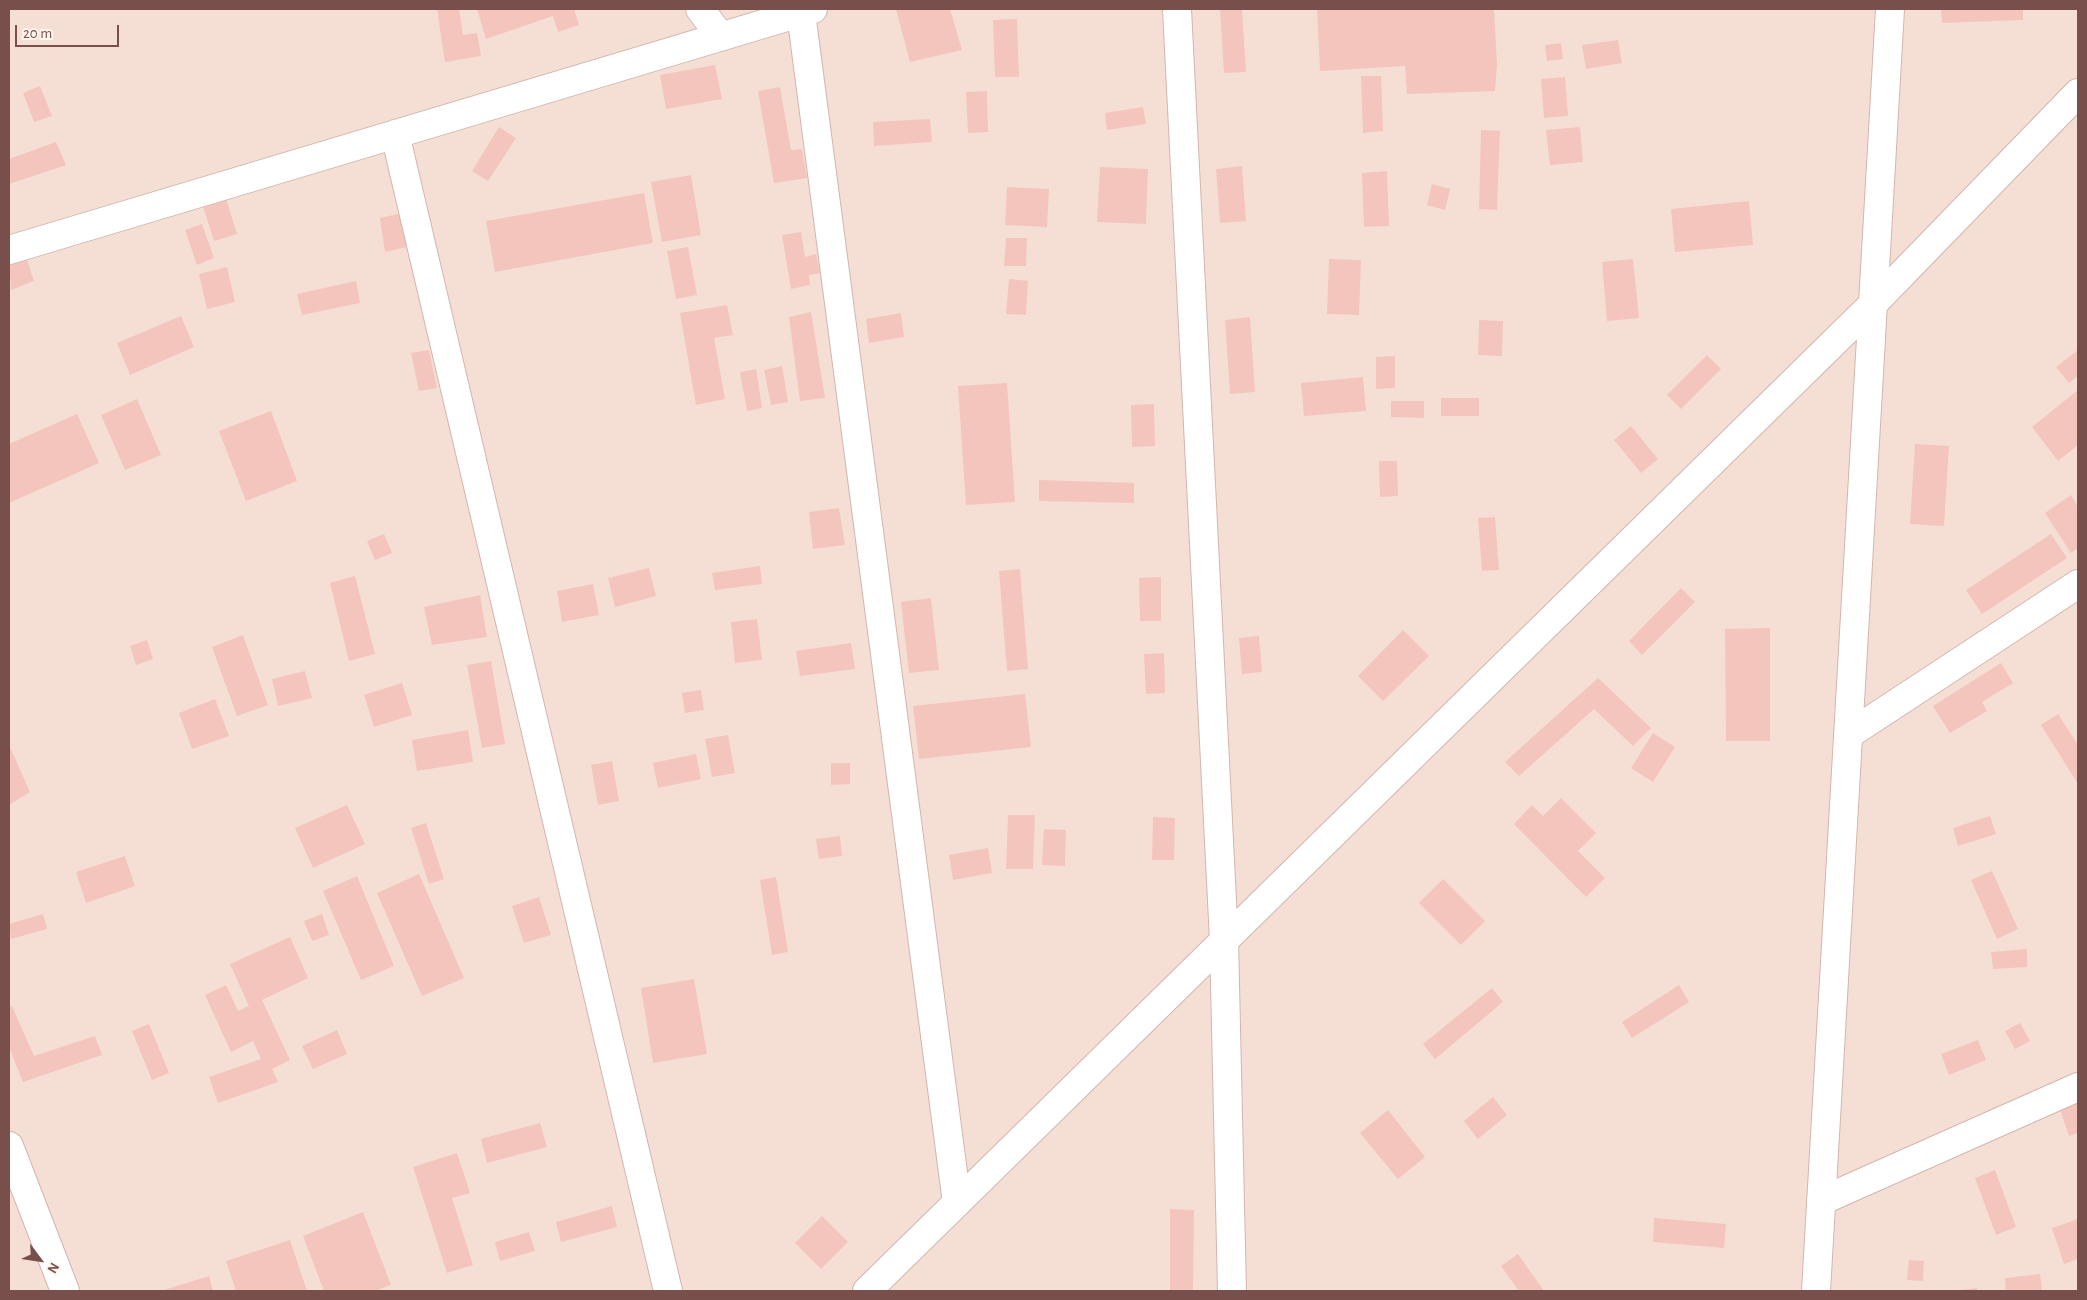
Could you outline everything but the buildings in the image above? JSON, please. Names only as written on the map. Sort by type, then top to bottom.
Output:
[{"type":"street","points":[[700,9],[721,38]]},
{"type":"street","points":[[1177,9],[1224,940],[1232,1291]]},
{"type":"street","points":[[1816,1291],[1890,9]]},
{"type":"street","points":[[9,250],[807,11],[956,1202]]},
{"type":"street","points":[[868,1291],[956,1202],[1873,304],[2078,94]]},
{"type":"street","points":[[395,134],[668,1291]]},
{"type":"street","points":[[1848,735],[2078,584]]},
{"type":"street","points":[[1821,1201],[2078,1087]]},
{"type":"street","points":[[9,1146],[65,1291]]},
{"type":"shaded area","points":[[9,9],[2078,9],[2078,1291],[9,1291]]}]
